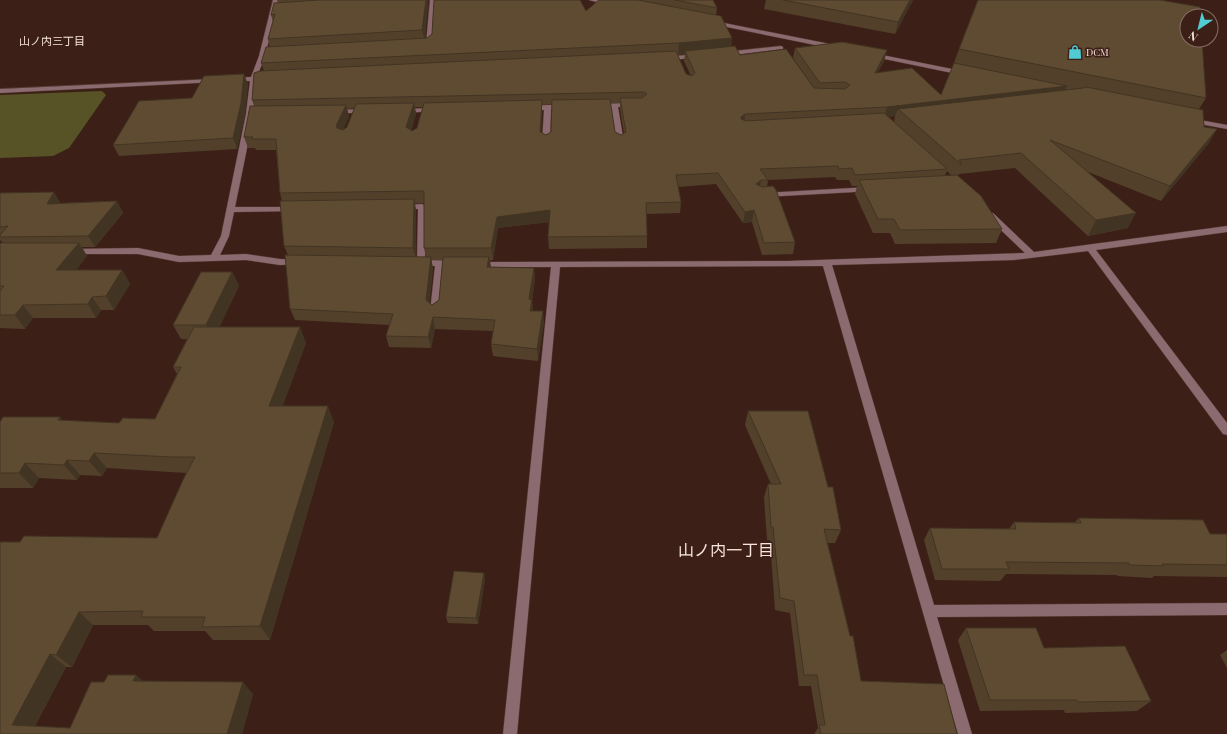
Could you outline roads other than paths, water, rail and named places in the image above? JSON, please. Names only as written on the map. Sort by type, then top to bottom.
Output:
[{"type":"street","points":[[215,258],[225,236],[254,114],[253,79],[262,56],[276,0]]},
{"type":"street","points":[[421,47],[429,46],[433,0],[424,1]]},
{"type":"street","points":[[592,0],[616,4]]},
{"type":"street","points":[[273,12],[281,12]]},
{"type":"street","points":[[710,22],[842,48]]},
{"type":"street","points":[[718,54],[783,51],[788,37]]},
{"type":"street","points":[[865,53],[972,75]]},
{"type":"street","points":[[262,56],[269,56]]},
{"type":"street","points":[[655,59],[680,61],[702,56]]},
{"type":"street","points":[[229,80],[277,78]]},
{"type":"street","points":[[0,91],[221,80]]},
{"type":"street","points":[[592,106],[642,105]]},
{"type":"street","points":[[614,106],[620,144]]},
{"type":"street","points":[[546,143],[548,107]]},
{"type":"street","points":[[524,108],[570,107]]},
{"type":"street","points":[[393,111],[421,114],[446,110]]},
{"type":"street","points":[[325,112],[354,115],[370,111]]},
{"type":"street","points":[[1188,119],[1227,127]]},
{"type":"street","points":[[760,195],[877,188]]},
{"type":"street","points":[[398,207],[422,206],[417,263],[440,264],[556,265],[827,263],[1014,257],[1090,248],[1227,228]]},
{"type":"street","points":[[230,210],[302,208]]},
{"type":"street","points":[[983,209],[1032,255]]},
{"type":"street","points":[[1090,248],[1227,431]]},
{"type":"street","points":[[61,252],[138,251],[179,259],[246,257],[280,262],[312,262]]},
{"type":"street","points":[[827,263],[965,734]]},
{"type":"street","points":[[435,312],[440,264]]},
{"type":"street","points":[[510,734],[556,265]]},
{"type":"street","points":[[929,611],[1227,609]]},
{"type":"place","name":"DCM","points":[[1075,52]]},
{"type":"district","name":"山ノ内三丁目","points":[[52,40]]},
{"type":"district","name":"山ノ内一丁目","points":[[726,549]]}]
